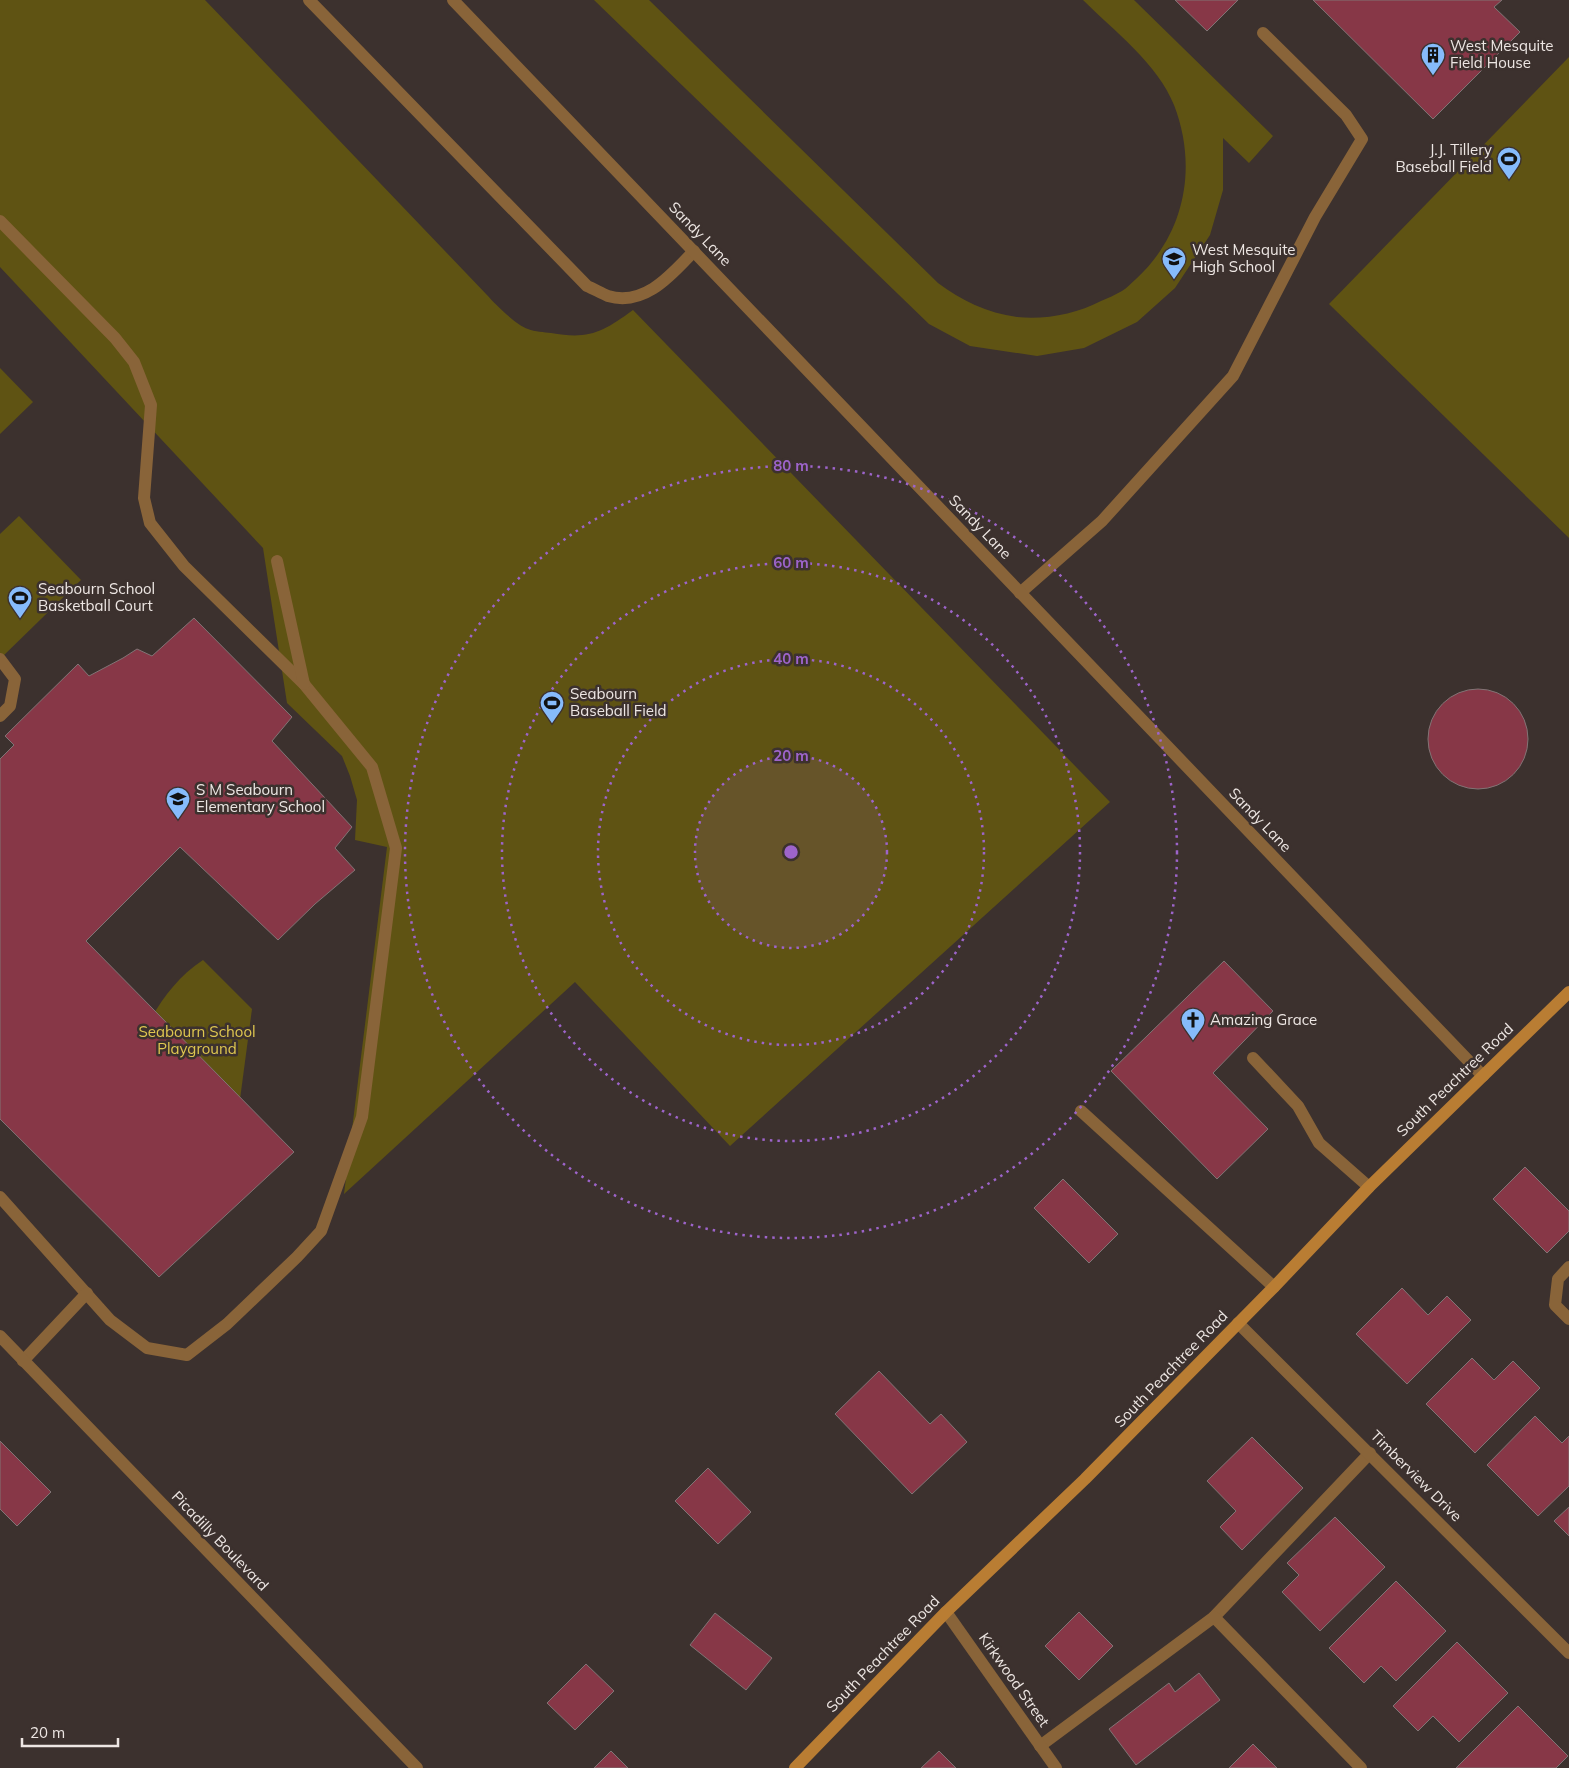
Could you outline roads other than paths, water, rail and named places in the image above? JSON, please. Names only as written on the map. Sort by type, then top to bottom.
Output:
[{"type":"main road","name":"South Peachtree Road","points":[[795,1768],[946,1612],[1085,1479],[1274,1287],[1369,1187],[1569,992]]},
{"type":"street","points":[[309,0],[587,286],[609,296],[629,297],[650,290],[666,281],[694,251]]},
{"type":"street","name":"Sandy Lane","points":[[453,0],[1483,1076]]},
{"type":"street","points":[[1020,593],[1102,521],[1233,376],[1315,217],[1362,139],[1346,115],[1263,33]]},
{"type":"street","points":[[0,221],[115,338],[134,362],[150,405],[144,498],[150,523],[184,566],[304,684],[372,767],[396,848],[362,1117],[321,1231],[297,1257],[227,1324],[188,1355],[147,1348],[110,1320],[0,1198]]},
{"type":"street","points":[[277,561],[304,684]]},
{"type":"street","points":[[0,659],[14,679],[10,706],[0,716]]},
{"type":"street","points":[[1253,1058],[1298,1106],[1319,1142],[1369,1187]]},
{"type":"street","points":[[1081,1111],[1274,1287]]},
{"type":"street","points":[[1569,1268],[1558,1280],[1555,1305],[1569,1319]]},
{"type":"street","points":[[24,1361],[87,1293]]},
{"type":"street","name":"Timberview Drive","points":[[1238,1323],[1569,1653]]},
{"type":"street","name":"Picadilly Boulevard","points":[[0,1336],[417,1768]]},
{"type":"street","points":[[1040,1746],[1214,1617],[1370,1453]]},
{"type":"street","name":"Kirkwood Street","points":[[946,1612],[1056,1768]]},
{"type":"street","points":[[1214,1617],[1361,1768]]},
{"type":"place","name":"West Mesquite Field House","points":[[1433,76]]},
{"type":"place","name":"J.J. Tillery Baseball Field","points":[[1509,180]]},
{"type":"place","name":"West Mesquite High School","points":[[1174,280]]},
{"type":"place","name":"Seabourn School Basketball Court","points":[[20,619]]},
{"type":"place","name":"Seabourn Baseball Field","points":[[552,724]]},
{"type":"place","name":"S M Seabourn Elementary School","points":[[178,820]]},
{"type":"place","name":"Amazing Grace","points":[[1193,1041]]},
{"type":"park label","name":"Seabourn School Playground","points":[[197,1040]]}]
